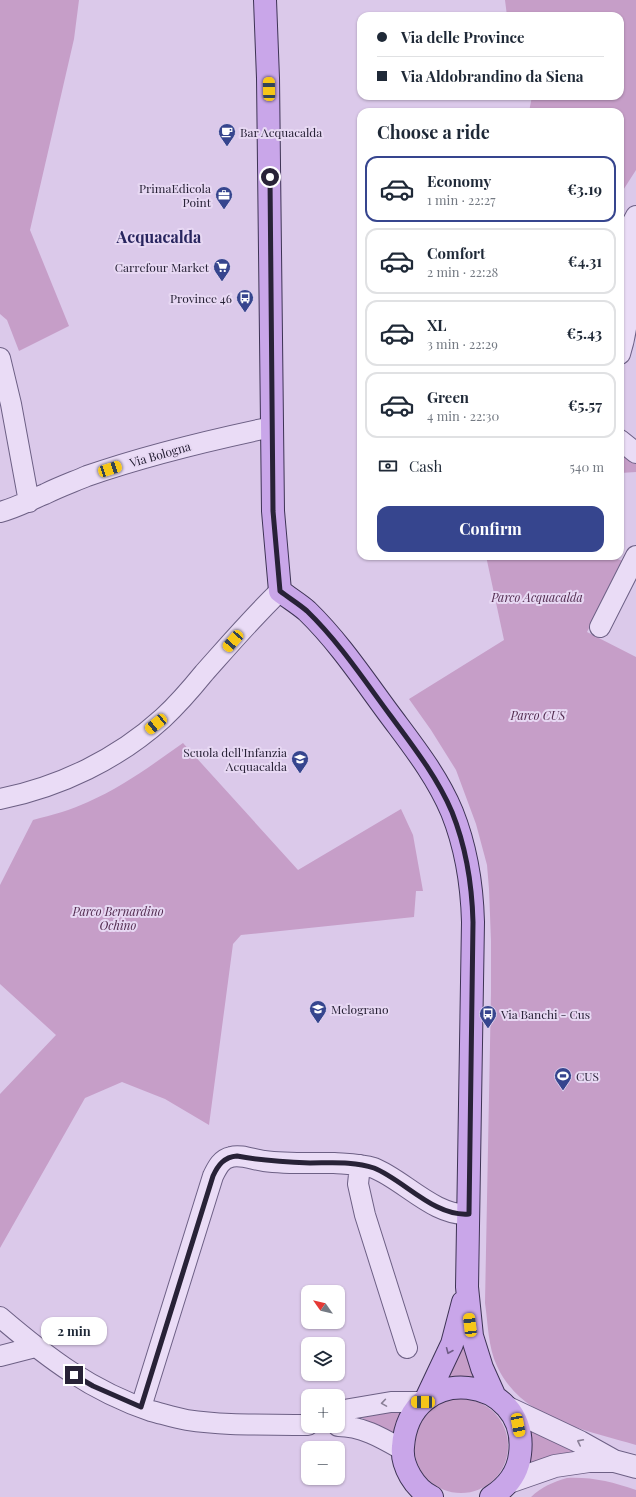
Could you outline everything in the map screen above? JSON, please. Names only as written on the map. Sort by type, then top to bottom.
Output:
[{"type":"main road","points":[[265,0],[268,78],[273,522],[280,591],[306,610],[326,631],[368,684],[439,785],[451,811],[460,838],[470,879],[473,922],[467,1287],[472,1336],[482,1368],[502,1402],[518,1425],[521,1444],[519,1464],[500,1492]]},
{"type":"main road","points":[[429,1496],[414,1482],[406,1467],[402,1450],[404,1432],[411,1415],[424,1400],[452,1344],[467,1287]]},
{"type":"main road","points":[[424,1400],[449,1388],[465,1386],[481,1390],[502,1402]]},
{"type":"street","points":[[624,337],[628,302],[626,251],[629,234],[636,216]]},
{"type":"street","points":[[0,358],[12,404],[29,502]]},
{"type":"street","name":"Via Bologna","points":[[0,512],[16,508],[87,476],[122,465],[204,442],[272,427]]},
{"type":"street","points":[[624,443],[636,453]]},
{"type":"street","points":[[600,627],[636,556]]},
{"type":"street","points":[[0,799],[38,790],[75,775],[119,751],[136,739],[163,718],[179,702],[253,618],[280,591]]},
{"type":"street","points":[[141,1407],[213,1176],[217,1167],[224,1160],[237,1156],[276,1162],[360,1165],[382,1172],[448,1212],[469,1214]]},
{"type":"street","points":[[360,1165],[358,1184],[365,1215],[407,1348]]},
{"type":"street","points":[[0,1317],[35,1347],[74,1375],[93,1386],[141,1407],[170,1416],[200,1422],[247,1426],[280,1424],[301,1425]]},
{"type":"street","points":[[0,1356],[35,1347]]},
{"type":"street","points":[[345,1410],[390,1402],[424,1400]]},
{"type":"street","points":[[502,1402],[614,1461],[636,1467]]},
{"type":"street","points":[[280,1424],[301,1420]]},
{"type":"street","points":[[345,1426],[368,1431],[402,1450]]},
{"type":"street","points":[[500,1492],[555,1466],[589,1461],[614,1461]]},
{"type":"green space","points":[[0,0],[79,0],[74,39],[30,230],[69,326],[19,351],[7,320],[0,314]]},
{"type":"green space","points":[[505,0],[636,0],[636,170],[624,189],[624,108],[530,108],[531,100],[624,100],[624,12],[506,12]]},
{"type":"green space","points":[[624,452],[636,462],[636,472],[624,473]]},
{"type":"green space","name":"CUS","points":[[487,560],[624,561],[587,632],[636,657],[636,1445],[597,1434],[557,1420],[538,1410],[522,1399],[508,1384],[497,1366],[490,1343],[485,1303],[491,993],[491,941],[487,865],[476,824],[456,770],[431,730],[409,699],[504,640]]},
{"type":"green space","name":"Parco Bernardino Ochino","points":[[183,743],[298,870],[401,809],[413,835],[423,891],[416,891],[414,917],[241,935],[233,944],[209,1125],[165,1099],[122,1082],[85,1098],[0,1248],[0,1094],[56,1035],[0,984],[0,885],[33,820],[82,805],[113,790]]},
{"type":"green space","points":[[466,1343],[480,1383],[445,1381],[462,1344]]},
{"type":"green space","points":[[452,1399],[470,1399],[479,1402],[495,1412],[505,1428],[508,1437],[508,1455],[505,1464],[495,1480],[479,1490],[470,1493],[452,1493],[443,1490],[427,1480],[417,1464],[414,1455],[414,1437],[417,1428],[427,1412],[443,1402]]},
{"type":"green space","points":[[405,1408],[395,1436],[362,1418],[361,1414]]},
{"type":"green space","points":[[528,1429],[574,1452],[525,1471]]},
{"type":"green space","points":[[567,1478],[594,1479],[619,1485],[636,1490],[636,1497],[531,1497],[548,1485]]},
{"type":"place","name":"Bar Acquacalda","points":[[227,147]]},
{"type":"place","name":"PrimaEdicola Point","points":[[224,210]]},
{"type":"place","name":"Carrefour Market","points":[[222,282]]},
{"type":"place","name":"Province 46","points":[[245,313]]},
{"type":"place","name":"Scuola dell'Infanzia Acquacalda","points":[[300,774]]},
{"type":"place","name":"Melograno","points":[[318,1024]]},
{"type":"place","name":"Via Banchi - Cus","points":[[488,1029]]},
{"type":"place","name":"CUS","points":[[563,1091]]},
{"type":"district","name":"Acquacalda","points":[[159,236]]},
{"type":"route","points":[[74,1375],[115,1397],[141,1407],[213,1176],[217,1167],[224,1160],[231,1157],[237,1156],[276,1162],[367,1166],[382,1172],[448,1212],[469,1214],[473,922],[470,879],[458,830],[439,785],[368,684],[319,623],[306,610],[280,591],[273,511],[270,177]]},
{"type":"park label","name":"Parco Acquacalda","points":[[537,597]]},
{"type":"park label","name":"Parco CUS","points":[[538,715]]}]
